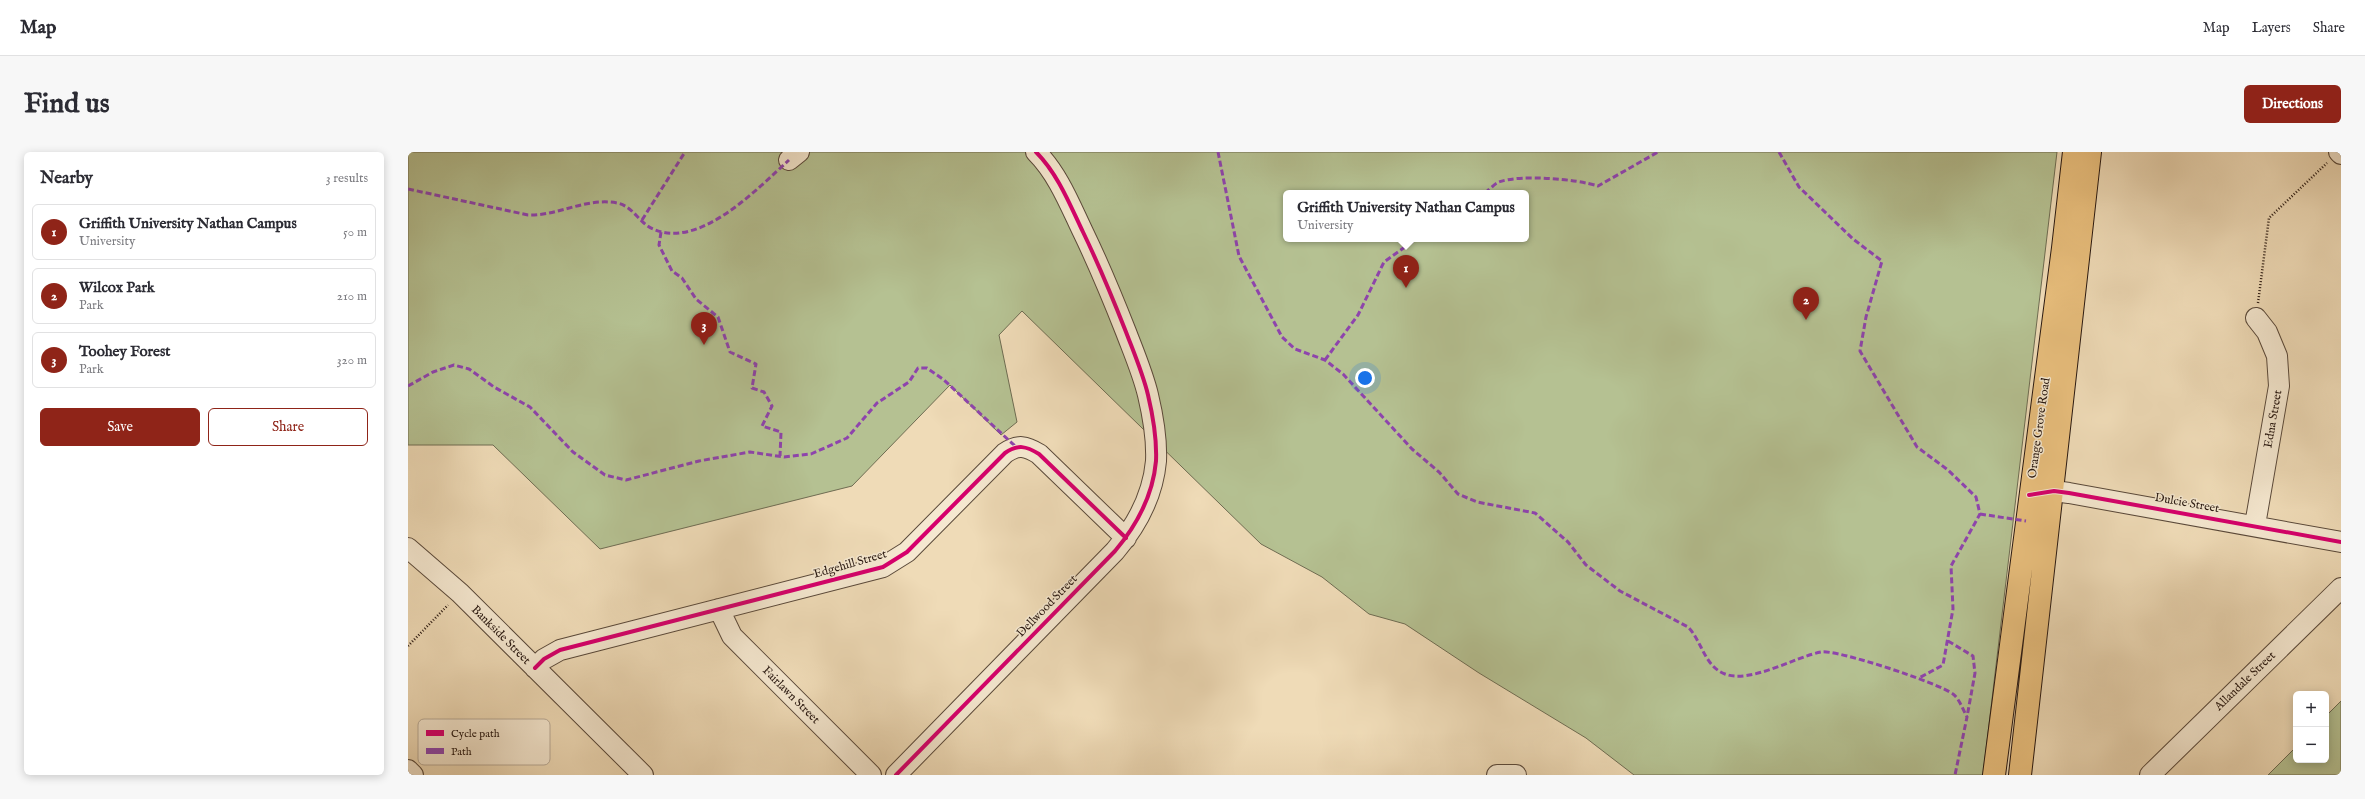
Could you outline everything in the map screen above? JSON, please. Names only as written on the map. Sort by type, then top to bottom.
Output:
[{"type":"main road","name":"Orange Grove Road","points":[[1994,775],[2029,495],[2063,248],[2074,152]]},
{"type":"main road","name":"Orange Grove Road","points":[[2020,775],[2054,491],[2090,152]]},
{"type":"street","name":"Dellwood Street","points":[[896,775],[1126,538],[1138,520],[1153,481],[1156,461],[1153,421],[1148,394],[1136,358],[1104,276],[1055,176],[1036,152]]},
{"type":"street","name":"Edna Street","points":[[2255,525],[2279,386],[2277,356],[2267,332],[2256,318]]},
{"type":"street","name":"Edgehill Street","points":[[535,668],[544,659],[560,650],[883,567],[895,561],[907,552],[1005,453],[1015,446],[1028,447],[1040,454],[1126,538]]},
{"type":"street","name":"Dulcie Street","points":[[2029,495],[2054,491],[2255,525],[2341,542]]},
{"type":"street","name":"Bankside Street","points":[[408,548],[460,593],[642,775]]},
{"type":"street","name":"Allandale Street","points":[[2150,775],[2341,588]]},
{"type":"street","name":"Fairlawn Street","points":[[719,609],[724,623],[732,636],[871,775]]},
{"type":"street","points":[[408,770],[413,775]]},
{"type":"street","points":[[1497,775],[1516,775]]},
{"type":"path","points":[[2256,318],[2269,218],[2336,156]]},
{"type":"path","points":[[408,646],[460,593]]},
{"type":"green space","points":[[408,152],[2057,152],[1983,775],[1634,775],[1586,738],[1479,673],[1405,624],[1369,614],[1322,577],[1261,544],[1022,311],[999,335],[1017,422],[1001,435],[950,385],[852,486],[600,549],[493,445],[408,445]]},
{"type":"green space","points":[[2341,701],[2341,775],[2268,775],[2293,750],[2293,763],[2329,763],[2329,713]]},
{"type":"marked path","points":[[642,220],[685,152]]},
{"type":"marked path","points":[[1218,152],[1239,256],[1282,337],[1295,349],[1325,360],[1343,374],[1412,449],[1439,472],[1458,494],[1477,502],[1535,513],[1568,542],[1586,565],[1620,591],[1688,627],[1697,639],[1712,665],[1725,674],[1735,676],[1760,673],[1810,655],[1821,652],[1830,652],[1866,661],[1909,675],[1929,682],[1953,694],[1959,701],[1967,717],[1955,775]]},
{"type":"marked path","points":[[1488,190],[1499,182],[1521,178],[1548,178],[1576,181],[1598,186],[1658,152]]},
{"type":"marked path","points":[[1779,152],[1799,187],[1853,239],[1882,261],[1866,317],[1860,351],[1917,447],[1948,470],[1976,497],[1980,514],[1951,566],[1953,609],[1943,665],[1919,678]]},
{"type":"marked path","points":[[408,189],[528,215],[550,213],[595,202],[617,203],[627,207],[644,223],[653,229],[671,233],[690,231],[709,224],[727,213],[745,200],[789,160]]},
{"type":"marked path","points":[[661,232],[659,245],[672,271],[682,278],[696,299],[718,317],[730,352],[756,364],[752,388],[764,392],[772,406],[762,426],[781,432],[780,456]]},
{"type":"marked path","points":[[1325,360],[1358,315],[1384,262],[1412,242]]},
{"type":"marked path","points":[[408,386],[433,372],[454,365],[469,369],[494,387],[530,407],[573,452],[605,475],[626,480],[699,461],[750,452],[784,457],[811,454],[847,438],[877,403],[909,382],[918,368],[927,368],[944,380],[1015,446]]},
{"type":"marked path","points":[[1980,514],[2026,521]]},
{"type":"marked path","points":[[1948,641],[1973,656],[1975,673],[1967,717]]},
{"type":"cycle path","points":[[896,775],[1115,551],[1130,531],[1143,509],[1148,498],[1154,474],[1156,444],[1152,411],[1144,379],[1106,282],[1089,244],[1057,180],[1036,152]]},
{"type":"cycle path","points":[[535,668],[544,659],[560,650],[883,567],[907,552],[1005,453],[1018,447],[1030,449],[1039,454],[1126,538]]},
{"type":"cycle path","points":[[2029,495],[2054,491],[2069,493],[2341,542]]},
{"type":"place","name":"Griffith University Nathan Campus","points":[[1406,288]]},
{"type":"place","name":"Wilcox Park","points":[[1806,320]]},
{"type":"place","name":"Toohey Forest","points":[[704,345]]}]
